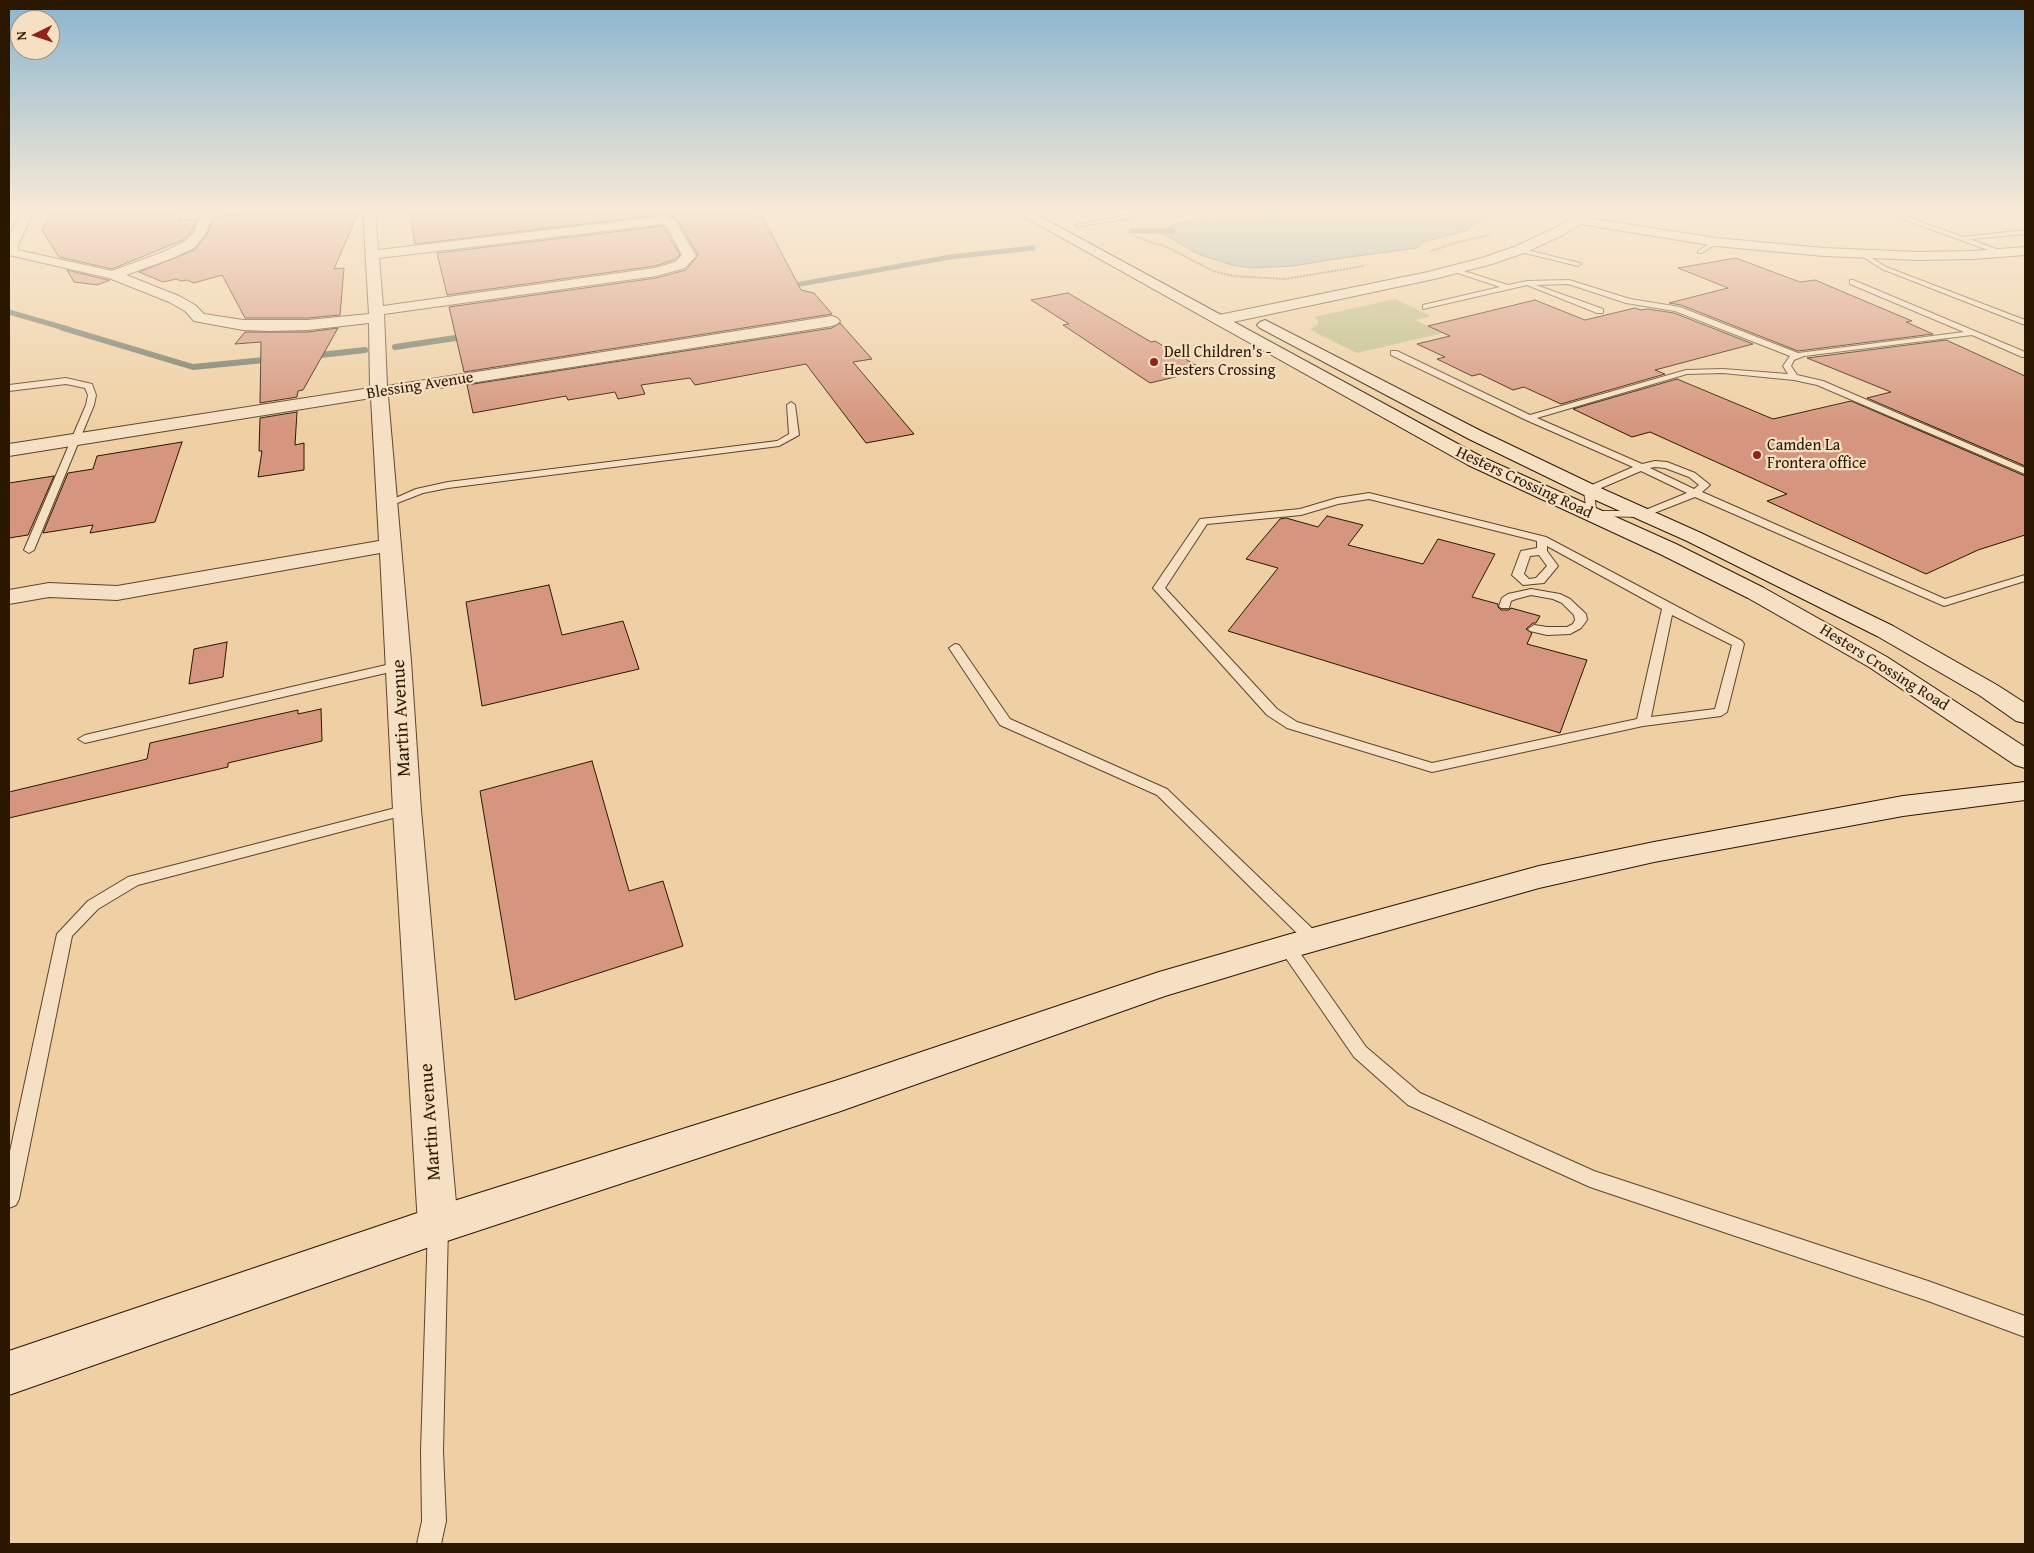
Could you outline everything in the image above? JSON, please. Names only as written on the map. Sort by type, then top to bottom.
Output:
[{"type":"street","points":[[135,283],[174,299],[190,308],[199,318],[243,325],[270,326],[308,325],[575,283]]},
{"type":"street","name":"Martin Avenue","points":[[374,283],[379,392],[399,666],[407,810],[438,1225]]},
{"type":"street","name":"Hesters Crossing Road","points":[[1166,283],[1223,312],[1475,461],[1739,584],[1841,640],[2025,759]]},
{"type":"street","points":[[1223,312],[1245,314],[1390,283]]},
{"type":"street","name":"Hesters Crossing Road","points":[[1245,314],[1475,435],[1589,490],[1786,580],[1885,631],[1988,690],[2025,715]]},
{"type":"street","name":"Blessing Avenue","points":[[9,450],[832,320]]},
{"type":"street","points":[[1591,514],[1625,517],[1651,526],[1748,572],[1786,580]]},
{"type":"street","points":[[9,597],[49,590],[117,593],[390,545]]},
{"type":"street","points":[[9,1373],[438,1225],[838,1096],[1159,985],[1300,943],[1540,877],[1654,852],[1903,806],[2025,791]]},
{"type":"lane","points":[[1494,283],[1507,288]]},
{"type":"lane","points":[[1426,307],[1525,283]]},
{"type":"lane","points":[[1528,283],[1600,311]]},
{"type":"lane","points":[[1575,283],[1629,301],[1678,309],[1799,356]]},
{"type":"lane","points":[[1857,283],[2025,355]]},
{"type":"lane","points":[[1924,283],[2025,323]]},
{"type":"lane","points":[[1794,377],[1787,366],[1790,358],[1973,332]]},
{"type":"lane","points":[[1394,353],[1529,418],[1944,603],[2025,578]]},
{"type":"lane","points":[[1529,418],[1686,372],[1723,371],[1794,377],[1820,383],[2025,471]]},
{"type":"lane","points":[[9,388],[66,381],[89,386],[92,395],[90,405],[29,550]]},
{"type":"lane","points":[[387,504],[420,491],[448,485],[779,443],[794,435],[791,405]]},
{"type":"lane","points":[[1660,464],[1692,475],[1705,485],[1695,493],[1644,514],[1591,514],[1589,490],[1641,467],[1660,464]]},
{"type":"lane","points":[[1369,496],[1542,545],[1668,608],[1738,644],[1720,712],[1643,722],[1432,768],[1292,725],[1272,712],[1159,588],[1204,521],[1300,512],[1337,501],[1369,496]]},
{"type":"lane","points":[[1534,629],[1559,632],[1570,630],[1577,626],[1581,620],[1580,614],[1566,601],[1529,587],[1518,574],[1525,553],[1542,545]]},
{"type":"lane","points":[[1505,606],[1506,600],[1540,580],[1553,566],[1542,545]]},
{"type":"lane","points":[[1643,722],[1668,608]]},
{"type":"lane","points":[[955,648],[1005,722],[1162,792],[1300,943],[1360,1052],[1414,1099],[1590,1178],[1928,1290],[2025,1327]]},
{"type":"lane","points":[[85,739],[399,666]]},
{"type":"lane","points":[[9,1199],[65,934],[94,905],[133,881],[407,810]]},
{"type":"lane","points":[[429,1544],[434,1521],[432,1451],[438,1225]]},
{"type":"green space","points":[[1395,299],[1431,316],[1415,320],[1443,333],[1357,353],[1310,330],[1318,324],[1318,320],[1314,317]]},
{"type":"building","points":[[227,283],[343,283],[340,315],[308,318],[245,318]]},
{"type":"building","points":[[444,283],[530,283],[447,295]]},
{"type":"building","points":[[617,283],[798,283],[801,290],[814,293],[832,314],[464,372],[449,307]]},
{"type":"building","points":[[1717,283],[1823,283],[1912,321],[1906,322],[1933,334],[1798,351],[1681,305],[1669,303],[1728,288]]},
{"type":"building","points":[[1068,293],[1151,342],[1155,341],[1204,370],[1150,383],[1063,325],[1069,324],[1031,300]]},
{"type":"building","points":[[1535,300],[1585,320],[1635,308],[1674,313],[1753,344],[1655,370],[1665,374],[1561,404],[1524,387],[1513,390],[1480,374],[1472,376],[1437,359],[1445,357],[1417,344],[1450,336],[1428,326]]},
{"type":"building","points":[[840,323],[872,359],[853,362],[914,434],[866,443],[806,364],[695,385],[690,378],[641,385],[645,394],[618,399],[615,392],[568,400],[566,396],[473,413],[467,385],[832,328]]},
{"type":"building","points":[[338,328],[303,390],[298,391],[297,397],[260,403],[261,342],[235,344],[245,332],[308,332]]},
{"type":"building","points":[[1946,340],[2025,376],[2025,466],[1867,398],[1891,392],[1807,358]]},
{"type":"building","points":[[1677,379],[1773,419],[1851,401],[2025,476],[2025,535],[1978,550],[1926,574],[1767,501],[1787,494],[1650,432],[1632,437],[1573,409]]},
{"type":"building","points":[[297,412],[295,445],[304,443],[304,470],[258,477],[262,451],[259,451],[260,418]]},
{"type":"building","points":[[182,442],[155,522],[90,533],[93,525],[43,533],[68,473],[93,469],[97,456]]},
{"type":"building","points":[[54,476],[28,535],[9,538],[9,483]]},
{"type":"building","points":[[1327,516],[1363,525],[1348,545],[1423,564],[1438,539],[1495,554],[1472,597],[1498,604],[1501,610],[1509,610],[1511,608],[1540,616],[1536,623],[1533,623],[1526,629],[1532,633],[1527,644],[1587,660],[1560,733],[1228,631],[1278,568],[1246,559],[1280,519],[1286,518],[1318,527]]},
{"type":"building","points":[[549,585],[562,635],[623,621],[639,669],[482,706],[466,602]]},
{"type":"building","points":[[227,642],[223,677],[189,684],[194,649]]},
{"type":"building","points":[[321,709],[322,741],[228,763],[228,767],[9,818],[9,792],[147,759],[150,743],[298,710],[298,714]]},
{"type":"building","points":[[592,761],[629,891],[663,881],[683,946],[515,1000],[480,791]]},
{"type":"waterway","points":[[784,287],[804,283]]},
{"type":"waterway","points":[[9,312],[68,329]]},
{"type":"waterway","points":[[63,328],[193,367],[274,359]]},
{"type":"waterway","points":[[395,347],[469,336]]},
{"type":"waterway","points":[[311,356],[365,350]]},
{"type":"place","name":"Dell Children's - Hesters Crossing","points":[[1154,362]]},
{"type":"place","name":"Camden La Frontera office","points":[[1757,455]]}]
